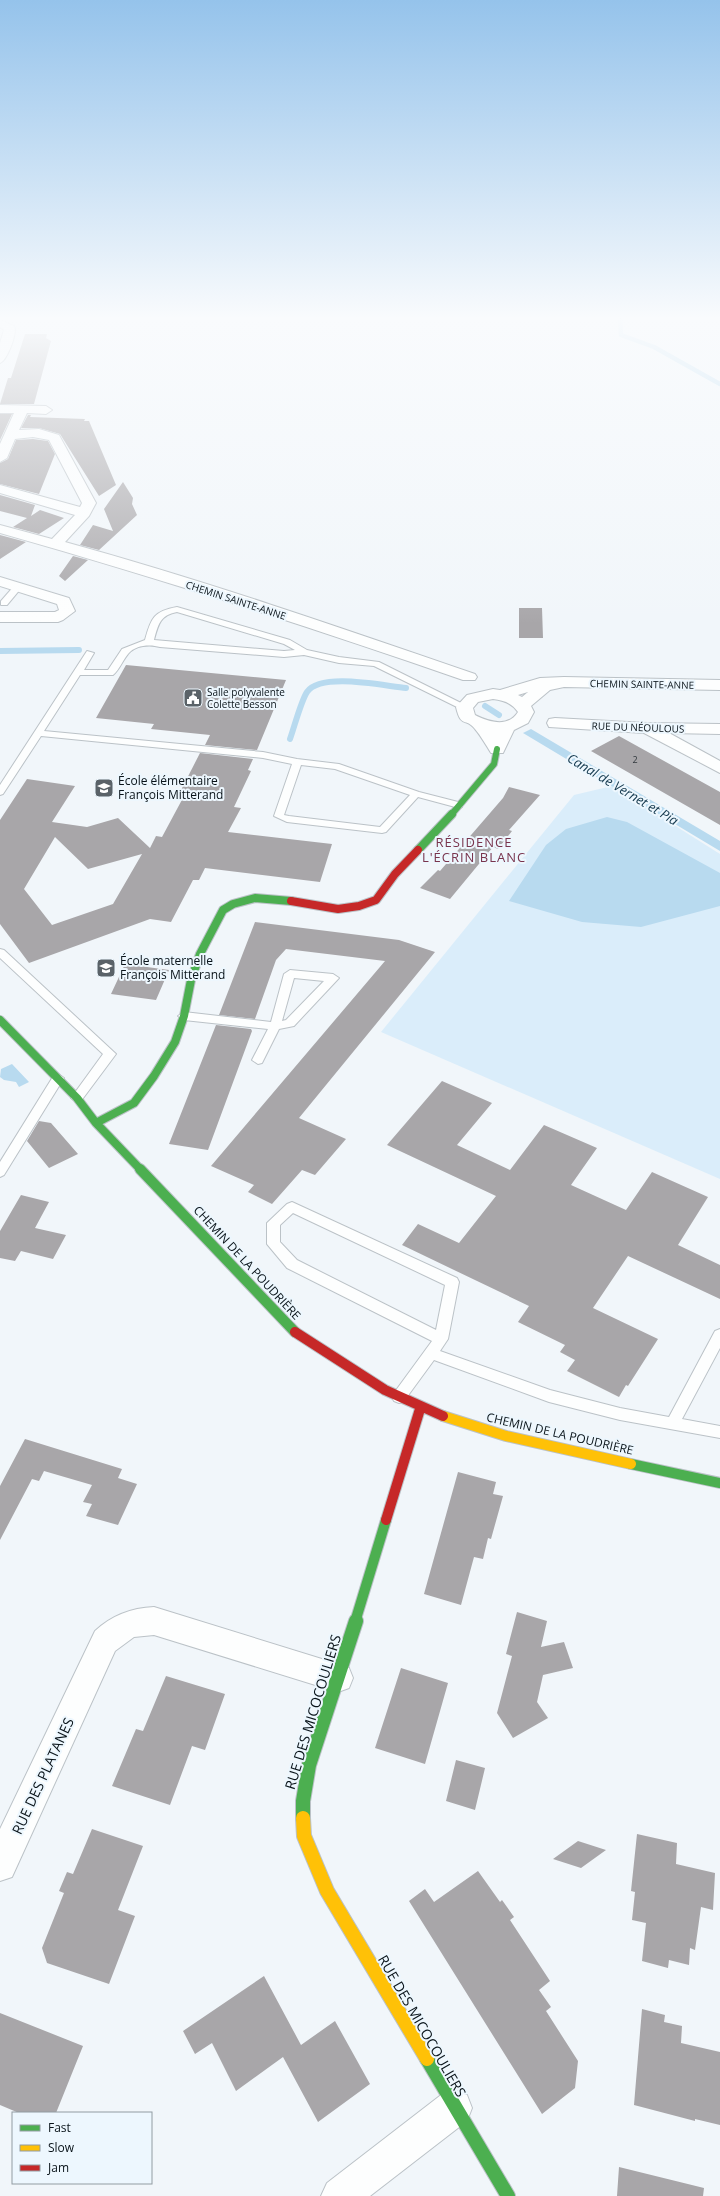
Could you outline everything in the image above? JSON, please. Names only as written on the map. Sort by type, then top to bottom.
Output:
[{"type":"street","points":[[0,458],[18,418]]},
{"type":"street","points":[[11,436],[20,434],[46,434],[54,438],[88,503],[84,512],[66,535],[54,544]]},
{"type":"street","points":[[0,489],[84,512]]},
{"type":"street","name":"CHEMIN SAINTE-ANNE","points":[[0,529],[127,564],[362,640],[469,677],[488,685],[498,695],[540,682],[720,685]]},
{"type":"street","points":[[0,581],[64,600],[67,611],[58,617],[0,617]]},
{"type":"street","points":[[469,677],[476,689],[468,703],[467,718],[482,726],[497,749]]},
{"type":"street","name":"CHEMIN SAINTE-ANNE","points":[[518,716],[545,686],[564,682]]},
{"type":"street","points":[[96,1123],[134,1103],[154,1076],[175,1042],[184,1016],[191,980],[200,954],[223,910],[233,904],[255,898],[338,909],[359,906],[376,900],[395,874],[459,805],[494,764],[497,749],[518,716],[514,699],[498,695],[468,703]]},
{"type":"street","name":"RUE DU NÉOULOUS","points":[[482,726],[518,716],[555,723],[647,728],[720,729]]},
{"type":"street","points":[[647,728],[720,768]]},
{"type":"street","points":[[673,743],[694,729]]},
{"type":"street","name":"CHEMIN DE LA POUDRIÈRE","points":[[0,1020],[77,1098],[96,1123],[292,1330],[356,1373],[420,1409],[506,1436],[720,1483]]},
{"type":"street","name":"RUE DES MICOCOULIERS","points":[[420,1409],[338,1678],[314,1749],[300,1799],[304,1836],[327,1891],[454,2108],[508,2196]]},
{"type":"street","name":"RUE DES PLATANES","points":[[0,1865],[105,1641],[116,1630],[129,1623],[154,1621],[338,1678]]},
{"type":"street","points":[[340,2196],[454,2108]]},
{"type":"lane","points":[[4,603],[18,587]]},
{"type":"lane","points":[[149,641],[156,618],[165,610],[177,609],[287,642],[304,652],[339,660],[376,664],[396,672],[435,694],[468,703]]},
{"type":"lane","points":[[79,672],[110,673],[115,669],[125,651],[149,641],[160,644],[284,654],[304,652]]},
{"type":"lane","points":[[0,792],[90,653]]},
{"type":"lane","points":[[39,733],[264,755],[297,762],[336,766],[416,794],[459,805]]},
{"type":"lane","points":[[297,762],[278,816],[287,819],[382,830],[416,794]]},
{"type":"lane","points":[[0,952],[110,1054],[77,1098]]},
{"type":"lane","points":[[184,1016],[275,1026],[290,1023],[333,978],[290,974],[275,1026],[258,1060]]},
{"type":"lane","points":[[0,1172],[58,1078]]},
{"type":"lane","points":[[399,1397],[441,1339],[452,1282],[292,1207],[273,1223],[274,1244],[292,1264],[441,1339]]},
{"type":"lane","points":[[672,1424],[720,1335]]},
{"type":"lane","points":[[430,1353],[549,1396],[620,1414],[720,1432]]},
{"type":"shaded area","points":[[612,786],[720,854],[720,1179],[381,1032],[574,795]]},
{"type":"water","name":"Canal de Vernet et Pia","points":[[531,729],[720,841],[720,851],[523,733]]},
{"type":"water","points":[[607,817],[627,822],[720,873],[720,906],[641,927],[582,922],[509,901],[546,845],[566,829]]},
{"type":"water","points":[[12,1064],[29,1082],[19,1087],[16,1082],[4,1080],[0,1077],[1,1069]]},
{"type":"building","points":[[0,418],[10,418],[0,440]]},
{"type":"building","points":[[26,418],[85,419],[84,421],[89,421],[116,485],[99,496],[60,434],[39,428],[21,428]]},
{"type":"building","points":[[33,439],[48,441],[55,454],[39,494],[0,484],[0,463],[8,459],[16,440]]},
{"type":"building","points":[[123,482],[133,498],[132,504],[137,515],[99,550],[80,545],[93,525],[113,531],[104,509]]},
{"type":"building","points":[[0,495],[35,505],[31,516],[40,510],[64,518],[39,534],[13,527],[27,518],[0,511]]},
{"type":"building","points":[[0,535],[26,542],[0,559]]},
{"type":"building","points":[[73,556],[88,560],[65,581],[59,576]]},
{"type":"building","points":[[519,608],[542,608],[543,638],[519,638]]},
{"type":"building","name":"Salle polyvalente Colette Besson","points":[[126,665],[286,680],[257,750],[205,745],[210,735],[151,729],[154,724],[96,718]]},
{"type":"building","points":[[619,736],[720,792],[720,825],[591,751]]},
{"type":"building","points":[[200,753],[253,759],[248,770],[251,771],[234,807],[241,808],[228,832],[332,844],[320,882],[205,868],[199,880],[193,880],[171,922],[150,919],[29,963],[0,924],[0,820],[27,779],[75,786],[52,822],[87,827],[118,818],[150,848],[156,836],[162,837],[184,796],[178,796]],"holes":[[[55,837],[88,869],[142,854],[113,904],[52,925],[24,889]]]},
{"type":"building","points":[[509,787],[540,795],[509,830],[512,831],[498,849],[493,847],[450,899],[420,888],[438,870],[440,871],[503,798]]},
{"type":"building","points":[[255,922],[399,940],[435,952],[299,1118],[346,1139],[315,1175],[302,1170],[272,1204],[248,1192],[254,1185],[211,1166],[385,961],[286,949],[276,960],[255,1019],[219,1015]]},
{"type":"building","points":[[125,964],[169,970],[156,1000],[111,994]]},
{"type":"building","points":[[216,1025],[251,1029],[252,1031],[208,1150],[169,1144]]},
{"type":"building","points":[[442,1081],[492,1103],[457,1145],[510,1170],[544,1125],[597,1148],[571,1185],[626,1210],[652,1172],[708,1197],[678,1245],[720,1265],[720,1299],[628,1256],[593,1308],[658,1339],[628,1386],[626,1385],[619,1397],[567,1371],[575,1360],[560,1352],[565,1345],[518,1322],[529,1306],[402,1245],[418,1224],[459,1243],[496,1196],[387,1145]]},
{"type":"building","points":[[39,1121],[51,1123],[78,1154],[49,1168],[27,1141]]},
{"type":"building","points":[[21,1195],[49,1202],[35,1228],[66,1235],[53,1259],[21,1251],[15,1261],[0,1258],[0,1231]]},
{"type":"building","points":[[25,1439],[122,1469],[118,1478],[137,1484],[118,1525],[86,1516],[92,1504],[83,1502],[92,1485],[44,1471],[39,1481],[32,1479],[0,1540],[0,1486]]},
{"type":"building","points":[[458,1472],[496,1482],[493,1494],[503,1496],[491,1539],[488,1538],[483,1559],[474,1557],[461,1605],[424,1594]]},
{"type":"building","points":[[517,1612],[547,1621],[541,1647],[564,1642],[573,1668],[543,1675],[537,1702],[548,1718],[513,1738],[497,1713],[512,1656],[506,1654]]},
{"type":"building","points":[[401,1668],[448,1683],[425,1764],[375,1748]]},
{"type":"building","points":[[166,1676],[225,1694],[205,1750],[192,1746],[170,1805],[112,1786],[136,1729],[143,1731]]},
{"type":"building","points":[[456,1760],[485,1768],[475,1810],[446,1801]]},
{"type":"building","points":[[92,1829],[143,1846],[118,1910],[135,1916],[109,1984],[47,1963],[42,1948],[64,1893],[59,1891],[67,1872],[73,1874]]},
{"type":"building","points":[[637,1834],[677,1843],[676,1864],[715,1873],[713,1910],[701,1907],[695,1950],[690,1948],[689,1965],[669,1960],[668,1968],[642,1961],[646,1923],[632,1920],[635,1892],[631,1891]]},
{"type":"building","points":[[578,1841],[606,1850],[581,1868],[553,1859]]},
{"type":"building","points":[[478,1871],[500,1902],[502,1900],[514,1917],[510,1920],[550,1981],[539,1990],[551,2007],[546,2011],[578,2061],[575,2088],[542,2114],[409,1901],[425,1889],[434,1902]]},
{"type":"building","points":[[264,1976],[301,2045],[335,2021],[370,2084],[318,2122],[283,2057],[236,2091],[212,2043],[195,2054],[183,2031]]},
{"type":"building","points":[[642,2009],[665,2015],[664,2022],[682,2026],[681,2043],[720,2052],[720,2125],[695,2119],[695,2121],[634,2105]]},
{"type":"building","points":[[0,2013],[83,2046],[56,2112],[17,2112],[0,2105]]},
{"type":"building","points":[[619,2167],[704,2188],[703,2196],[617,2196]]},
{"type":"waterway","points":[[0,651],[79,650]]},
{"type":"waterway","points":[[290,739],[305,696],[314,686],[339,681],[406,688]]},
{"type":"waterway","points":[[485,706],[499,715]]},
{"type":"traffic: fast","points":[[418,850],[451,815],[494,764],[497,749]]},
{"type":"traffic: fast","points":[[96,1123],[134,1103],[154,1076],[175,1042],[184,1016],[191,980],[200,954],[223,910],[233,904],[255,898],[291,901]]},
{"type":"traffic: fast","points":[[0,1020],[77,1098],[96,1123],[295,1332]]},
{"type":"traffic: fast","points":[[631,1464],[720,1483]]},
{"type":"traffic: fast","points":[[303,1818],[305,1783],[314,1747],[338,1678],[386,1520]]},
{"type":"traffic: fast","points":[[427,2059],[508,2196]]},
{"type":"traffic: slow","points":[[443,1416],[506,1436],[631,1464]]},
{"type":"traffic: slow","points":[[303,1818],[304,1836],[327,1891],[427,2059]]},
{"type":"traffic: jam","points":[[291,901],[338,909],[359,906],[376,900],[395,874],[418,850]]},
{"type":"traffic: jam","points":[[295,1332],[348,1368],[385,1390],[423,1409],[443,1416]]},
{"type":"traffic: jam","points":[[386,1520],[420,1409]]},
{"type":"place","name":"Salle polyvalente Colette Besson","points":[[193,698]]},
{"type":"place","name":"École élémentaire François Mitterand","points":[[104,788]]},
{"type":"place","name":"École maternelle François Mitterand","points":[[106,968]]},
{"type":"district","name":"RÉSIDENCE L'ÉCRIN BLANC","points":[[474,850]]}]
